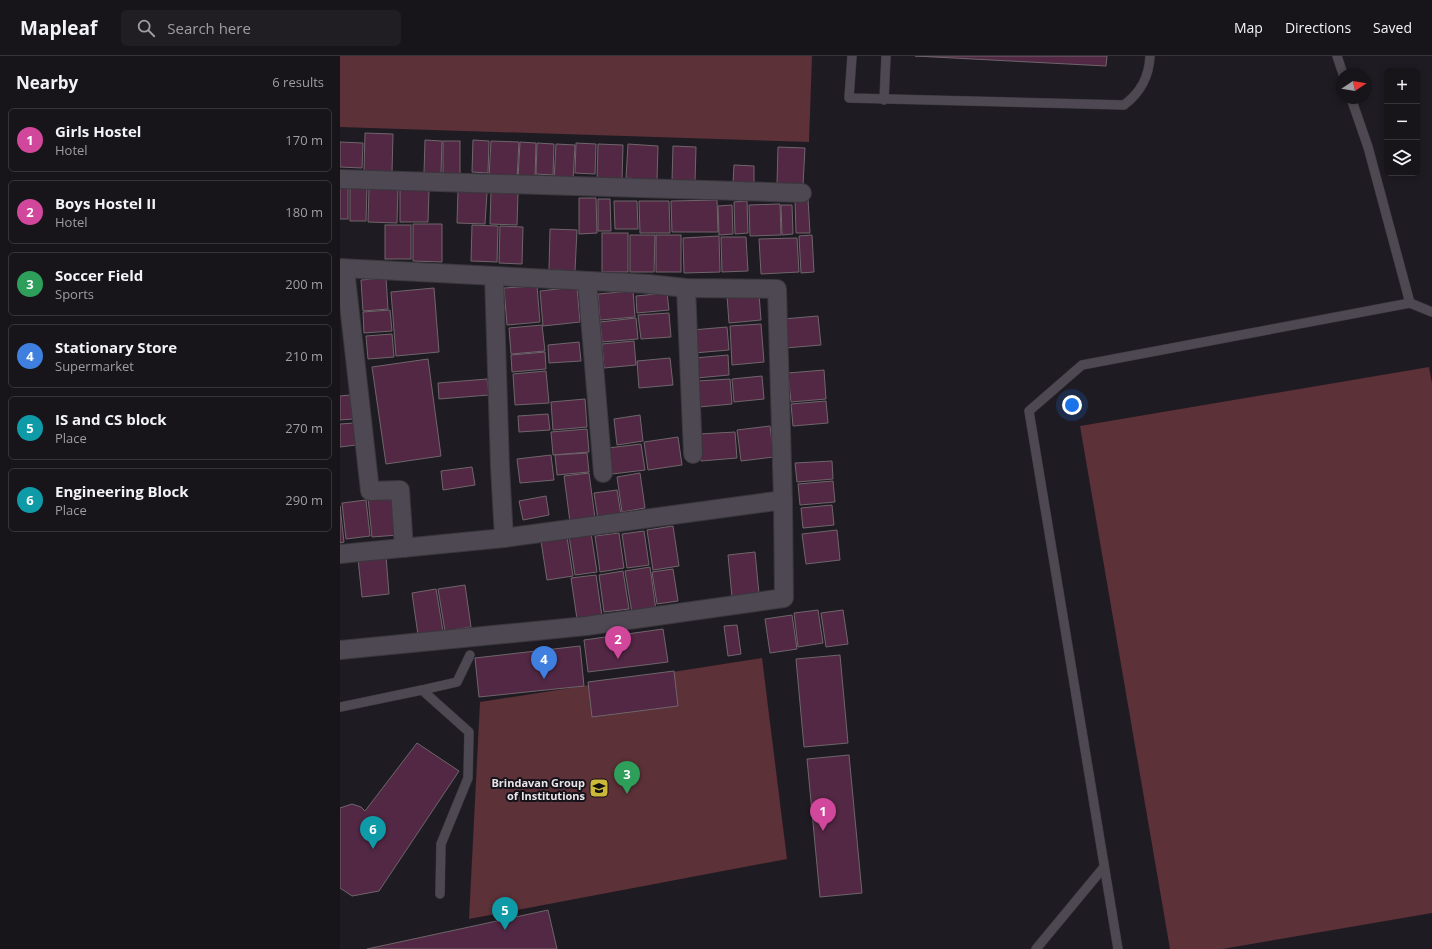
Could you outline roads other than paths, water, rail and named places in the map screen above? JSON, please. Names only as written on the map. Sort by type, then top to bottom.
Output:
[{"type":"street","points":[[340,179],[802,193]]},
{"type":"street","points":[[340,650],[586,626],[784,598],[783,500],[777,289],[686,288],[587,281],[342,269],[370,491],[400,490],[404,548]]},
{"type":"street","points":[[494,276],[500,467],[504,538]]},
{"type":"street","points":[[587,281],[603,473]]},
{"type":"street","points":[[686,288],[693,454]]},
{"type":"street","points":[[340,554],[504,538],[783,500]]},
{"type":"lane","points":[[852,56],[850,98],[1124,105],[1133,98],[1144,83],[1149,67],[1150,56]]},
{"type":"lane","points":[[884,100],[886,56]]},
{"type":"lane","points":[[1337,56],[1341,68]]},
{"type":"lane","points":[[1353,104],[1368,147],[1410,303]]},
{"type":"lane","points":[[1118,949],[1029,411],[1082,365],[1410,303],[1432,312]]},
{"type":"lane","points":[[340,707],[457,682],[470,655]]},
{"type":"lane","points":[[422,690],[469,732],[468,778],[441,844],[440,894]]},
{"type":"lane","points":[[1036,949],[1104,866]]},
{"type":"place","name":"Boys Hostel II","points":[[618,659]]},
{"type":"place","name":"Stationary Store","points":[[544,679]]},
{"type":"place","name":"Brindavan Group of Institutions","points":[[599,788]]},
{"type":"place","name":"Soccer Field","points":[[627,794]]},
{"type":"place","name":"Girls Hostel","points":[[823,831]]},
{"type":"place","name":"Engineering Block","points":[[373,849]]},
{"type":"place","name":"IS and CS block","points":[[505,930]]}]
